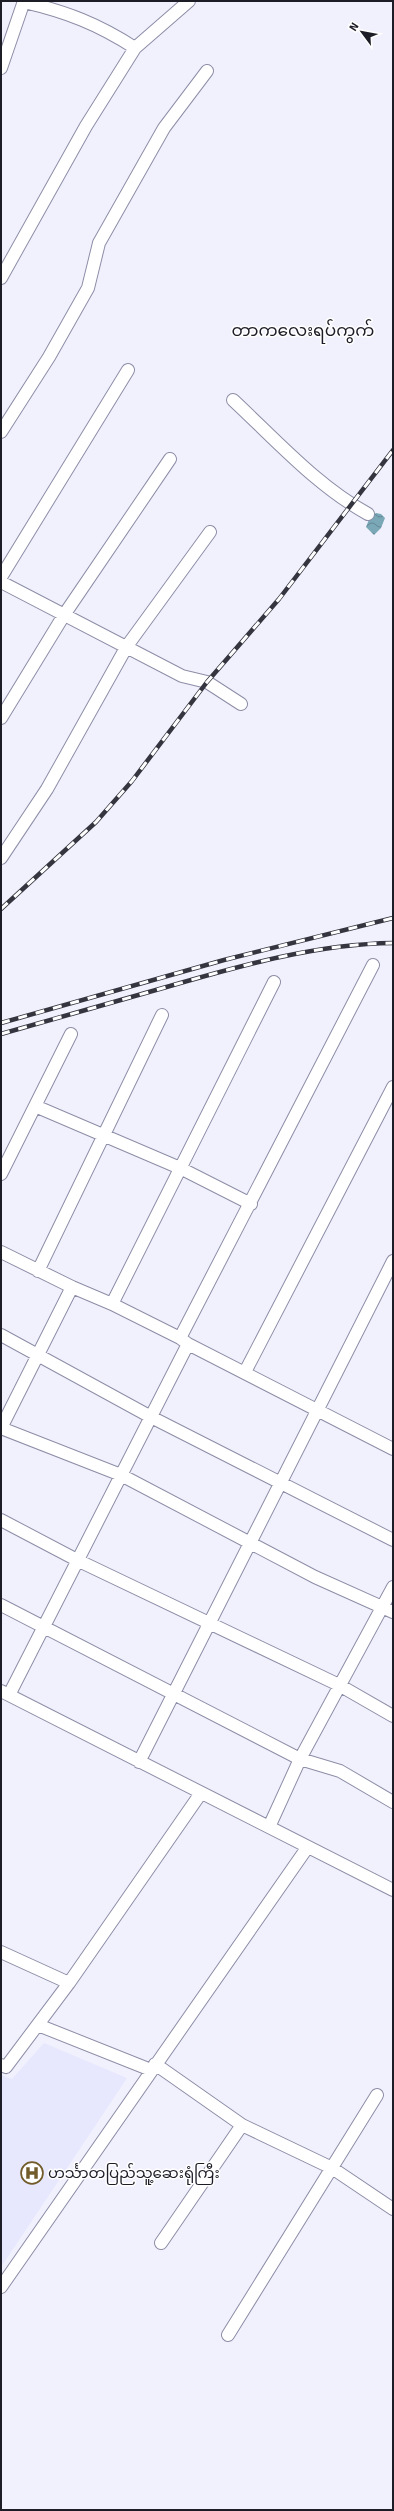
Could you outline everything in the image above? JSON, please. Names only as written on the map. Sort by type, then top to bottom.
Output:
[{"type":"street","points":[[1,278],[4,266],[86,126],[135,48],[189,1]]},
{"type":"street","points":[[1,68],[24,2],[58,10],[106,29],[135,48]]},
{"type":"street","points":[[1,432],[49,356],[88,288],[99,243],[164,128],[206,72]]},
{"type":"street","points":[[1,577],[128,370]]},
{"type":"street","points":[[234,400],[312,474],[345,502],[368,514]]},
{"type":"street","points":[[1,718],[64,615],[170,459]]},
{"type":"street","points":[[1,858],[47,789],[127,646],[210,532]]},
{"type":"street","points":[[1,582],[127,646],[182,676],[207,682],[241,704]]},
{"type":"street","points":[[373,965],[251,1204],[121,1475],[43,1626],[5,1693],[269,1827],[307,1848],[393,1890]]},
{"type":"street","points":[[112,1304],[274,982]]},
{"type":"street","points":[[38,1270],[162,1015]]},
{"type":"street","points":[[1,1174],[71,1034]]},
{"type":"street","points":[[245,1372],[393,1087]]},
{"type":"street","points":[[35,1106],[180,1168],[251,1204]]},
{"type":"street","points":[[1,1252],[72,1287],[112,1304],[393,1449]]},
{"type":"street","points":[[139,1762],[172,1694],[393,1261]]},
{"type":"street","points":[[72,1287],[1,1428],[121,1475],[315,1577],[388,1610]]},
{"type":"street","points":[[1,1335],[150,1417],[393,1540]]},
{"type":"street","points":[[1,1520],[77,1560],[208,1624],[339,1685],[393,1716]]},
{"type":"street","points":[[269,1827],[300,1759],[339,1685],[388,1610],[393,1587]]},
{"type":"street","points":[[1,1605],[300,1759],[340,1771],[393,1802]]},
{"type":"street","points":[[1,2065],[6,2067],[69,1983],[201,1793]]},
{"type":"street","points":[[1,2287],[307,1848]]},
{"type":"street","points":[[1,1952],[69,1983]]},
{"type":"street","points":[[38,2025],[153,2067],[242,2125],[332,2168],[393,2209]]},
{"type":"street","points":[[228,2335],[377,2095]]},
{"type":"street","points":[[161,2244],[242,2125]]},
{"type":"shaded area","name":"ဟင်္သာတပြည်သူ့ဆေးရုံကြီး","points":[[44,2043],[127,2078],[1,2267],[1,2075],[12,2079]]},
{"type":"water","points":[[376,513],[381,514],[385,518],[381,528],[374,535],[366,527],[370,517]]},
{"type":"railway","points":[[1,909],[96,822],[132,781],[207,682],[279,599],[393,450]]},
{"type":"railway","points":[[1,1023],[224,960],[393,918]]},
{"type":"railway","points":[[1,1034],[253,963],[336,947],[393,943]]},
{"type":"place","name":"ဟင်္သာတပြည်သူ့ဆေးရုံကြီး","points":[[32,2173]]},
{"type":"district","name":"တာကလေးရပ်ကွက်","points":[[303,330]]}]
